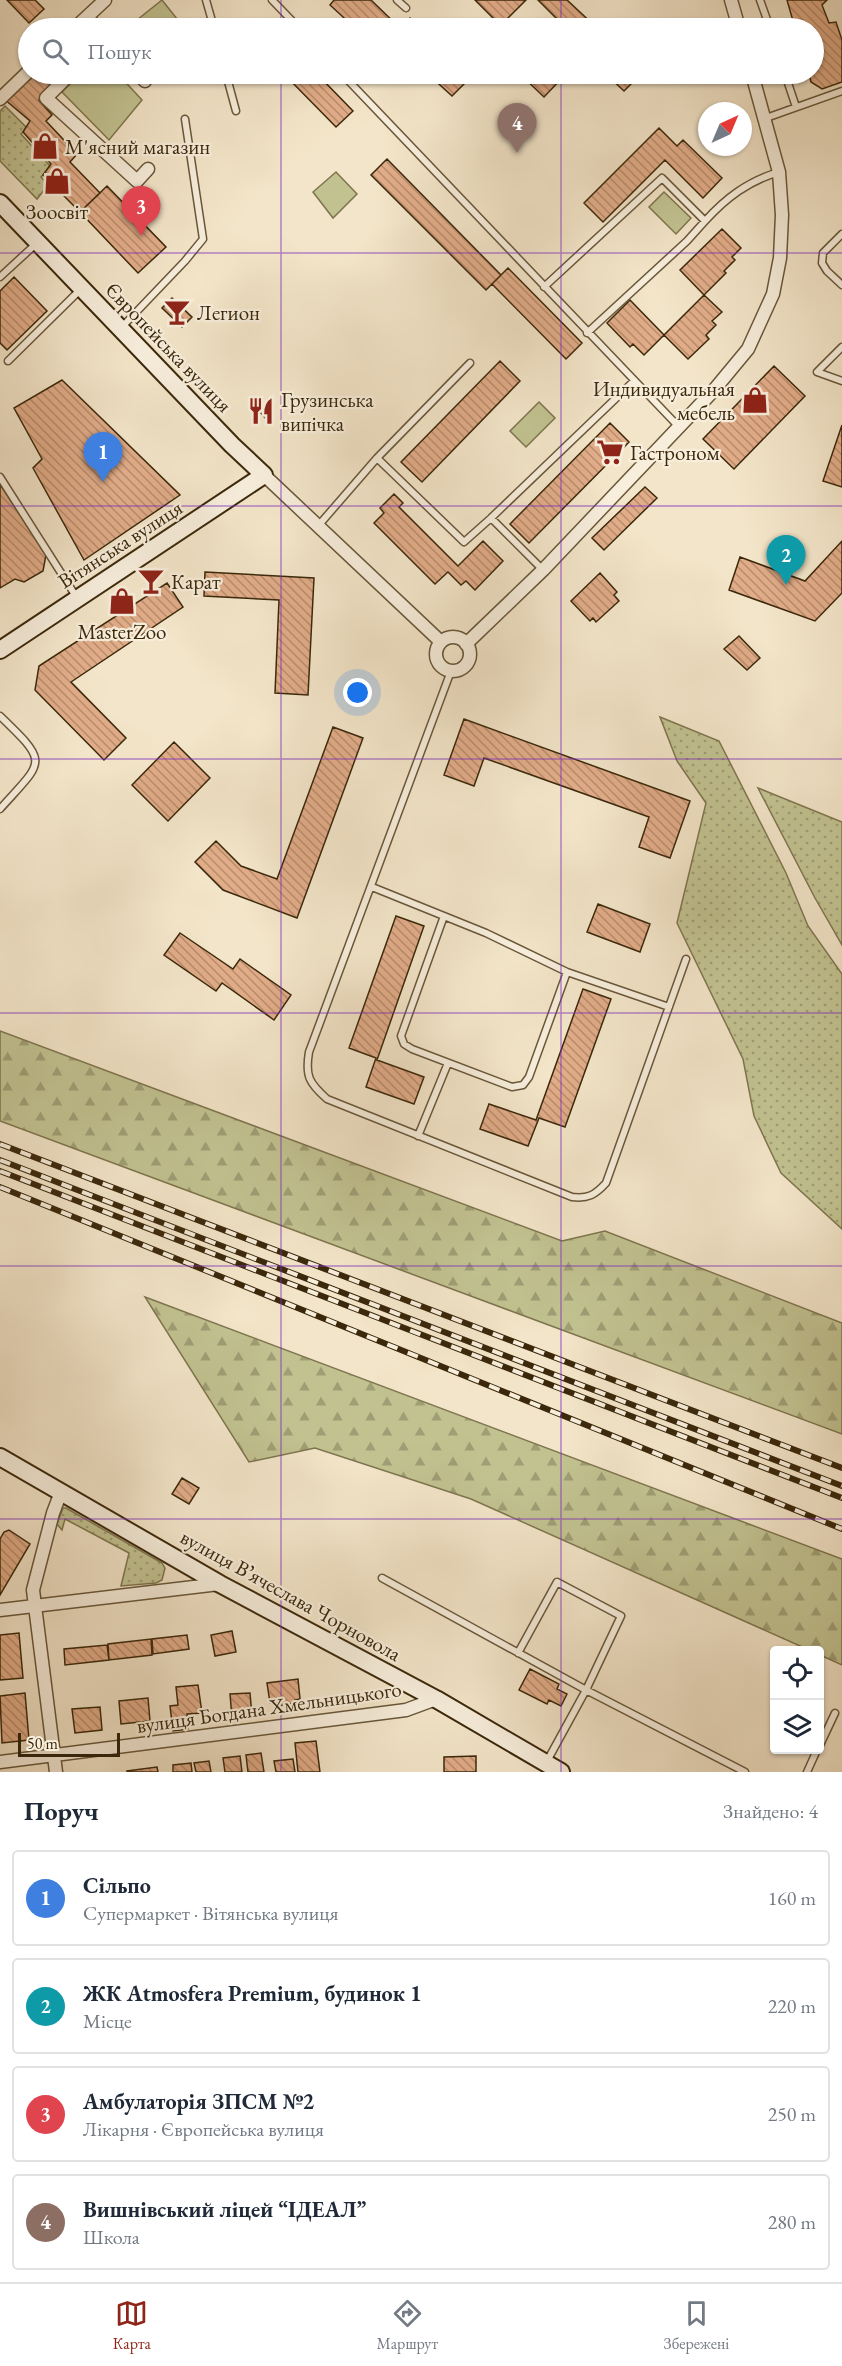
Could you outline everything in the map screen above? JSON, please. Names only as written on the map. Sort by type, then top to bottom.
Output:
[{"type":"street","points":[[87,17],[105,0]]},
{"type":"street","points":[[730,0],[736,18]]},
{"type":"street","points":[[0,99],[18,82]]},
{"type":"street","points":[[60,84],[46,98],[136,182],[148,169]]},
{"type":"street","points":[[466,644],[543,570],[714,390],[748,349],[773,294],[782,215],[779,172],[755,84]]},
{"type":"street","name":"Європейська вулиця","points":[[0,203],[232,445],[441,642]]},
{"type":"street","name":"Вітянська вулиця","points":[[0,650],[264,475]]},
{"type":"street","points":[[451,638],[462,640],[466,644],[469,654],[466,665],[451,671],[446,670],[438,662],[436,652],[441,642],[451,638]]},
{"type":"street","name":"вулиця Вʼячеслава Чорновола","points":[[0,1458],[220,1584],[436,1699],[561,1772]]},
{"type":"street","points":[[56,1772],[33,1590],[53,1513],[61,1492]]},
{"type":"street","points":[[0,1610],[220,1584]]},
{"type":"street","name":"вулиця Богдана Хмельницького","points":[[0,1762],[280,1724],[406,1710],[436,1699]]},
{"type":"lane","points":[[206,0],[211,18]]},
{"type":"lane","points":[[272,0],[289,18]]},
{"type":"lane","points":[[397,0],[405,8]]},
{"type":"lane","points":[[760,0],[766,18]]},
{"type":"lane","points":[[229,84],[236,111]]},
{"type":"lane","points":[[351,84],[679,427]]},
{"type":"lane","points":[[788,84],[796,107]]},
{"type":"lane","points":[[766,118],[842,91]]},
{"type":"lane","points":[[120,328],[185,261],[203,239],[185,119]]},
{"type":"lane","points":[[587,333],[687,240],[726,199],[751,183],[779,172]]},
{"type":"lane","points":[[544,287],[662,178],[705,221]]},
{"type":"lane","points":[[842,234],[823,253],[822,263],[842,285]]},
{"type":"lane","points":[[0,277],[38,243]]},
{"type":"lane","points":[[8,361],[82,289]]},
{"type":"lane","points":[[842,347],[817,372],[842,381]]},
{"type":"lane","points":[[318,526],[377,458],[470,363]]},
{"type":"lane","points":[[377,458],[464,542],[634,381]]},
{"type":"lane","points":[[0,477],[78,598]]},
{"type":"lane","points":[[491,518],[543,570]]},
{"type":"lane","points":[[451,671],[309,1052],[306,1070],[314,1087],[327,1100],[572,1197],[584,1198],[597,1193],[606,1183],[686,959]]},
{"type":"lane","points":[[0,716],[30,745],[36,766],[32,774],[0,809]]},
{"type":"lane","points":[[372,887],[486,933],[567,972],[669,1007]]},
{"type":"lane","points":[[444,916],[401,1036],[404,1044],[412,1049],[512,1087],[523,1085],[529,1077],[567,972]]},
{"type":"lane","points":[[418,1136],[448,1063]]},
{"type":"lane","points":[[382,1578],[586,1690],[745,1772]]},
{"type":"lane","points":[[518,1653],[557,1582],[621,1616],[586,1690],[546,1764]]},
{"type":"lane","points":[[824,1735],[835,1713]]},
{"type":"lane","points":[[807,1772],[815,1754]]},
{"type":"green space","points":[[162,0],[176,18],[140,18]]},
{"type":"green space","points":[[70,84],[127,84],[142,100],[109,140],[62,92]]},
{"type":"green space","points":[[5,106],[27,128],[21,134],[51,167],[41,177],[48,185],[37,199],[0,161],[0,111]]},
{"type":"green space","points":[[336,172],[357,194],[333,218],[313,192]]},
{"type":"green space","points":[[664,192],[691,218],[676,234],[649,207]]},
{"type":"green space","points":[[539,402],[555,418],[526,447],[510,431]]},
{"type":"green space","points":[[660,717],[719,741],[786,873],[808,926],[842,974],[842,1229],[781,1173],[754,1116],[743,1059],[677,923],[706,803],[677,761]]},
{"type":"green space","points":[[758,788],[842,822],[842,945],[815,898]]},
{"type":"green space","points":[[0,1031],[562,1241],[605,1231],[842,1323],[842,1434],[0,1121]]},
{"type":"green space","points":[[145,1297],[842,1559],[842,1665],[824,1657],[824,1646],[800,1646],[471,1499],[315,1448],[249,1462]]},
{"type":"green space","points":[[63,1508],[162,1563],[165,1568],[162,1580],[156,1583],[121,1586],[129,1553],[65,1519],[62,1530],[57,1524]]},
{"type":"building","points":[[7,0],[35,0],[44,9],[34,18],[24,18]]},
{"type":"building","points":[[334,0],[371,0],[390,18],[344,18],[330,5]]},
{"type":"building","points":[[475,0],[526,0],[508,18],[493,18]]},
{"type":"building","points":[[538,0],[567,0],[586,18],[556,18]]},
{"type":"building","points":[[787,0],[827,0],[822,5],[829,23],[836,22],[842,40],[842,82],[822,89],[814,84],[824,84],[824,18],[792,18]]},
{"type":"building","points":[[19,84],[56,84],[39,100],[52,115],[46,121],[77,154],[70,162],[100,193],[80,212],[43,175],[51,164],[23,132],[30,121],[3,98]]},
{"type":"building","points":[[294,84],[327,84],[353,111],[336,127]]},
{"type":"building","points":[[439,84],[464,84],[452,96]]},
{"type":"building","points":[[530,84],[556,84],[544,97]]},
{"type":"building","points":[[617,84],[631,84],[624,91]]},
{"type":"building","points":[[659,128],[677,146],[683,140],[722,178],[703,198],[665,160],[603,222],[584,203]]},
{"type":"building","points":[[387,159],[501,275],[486,290],[371,175]]},
{"type":"building","points":[[107,186],[166,247],[138,273],[80,212]]},
{"type":"building","points":[[722,229],[741,248],[732,257],[735,260],[724,271],[726,273],[704,295],[680,270]]},
{"type":"building","points":[[508,268],[582,343],[566,359],[492,284]]},
{"type":"building","points":[[14,277],[47,311],[7,350],[0,343],[0,291]]},
{"type":"building","points":[[704,295],[722,312],[712,321],[716,325],[706,335],[709,339],[688,359],[664,335]]},
{"type":"building","name":"Легион","points":[[172,298],[192,317],[182,327],[162,308]]},
{"type":"building","points":[[630,300],[664,335],[644,355],[633,344],[630,347],[607,323]]},
{"type":"building","points":[[500,361],[520,381],[422,482],[401,462]]},
{"type":"building","points":[[774,366],[805,396],[734,469],[703,439]]},
{"type":"building","points":[[62,380],[180,495],[84,560],[33,468],[42,459],[14,408]]},
{"type":"building","points":[[264,404],[273,414],[267,420],[258,410]]},
{"type":"building","points":[[610,423],[629,442],[529,543],[510,524]]},
{"type":"building","points":[[842,425],[842,487],[823,481]]},
{"type":"building","points":[[0,484],[46,555],[43,571],[24,582],[15,579],[0,588]]},
{"type":"building","points":[[645,487],[657,498],[604,550],[592,538]]},
{"type":"building","points":[[394,494],[403,503],[399,507],[458,566],[483,541],[503,561],[475,590],[466,581],[461,585],[448,572],[435,584],[374,523],[384,513],[380,508]]},
{"type":"building","points":[[842,541],[842,593],[815,621],[729,590],[740,557],[805,581]]},
{"type":"building","points":[[205,572],[314,578],[308,695],[275,693],[279,600],[204,596]]},
{"type":"building","points":[[600,573],[617,592],[614,595],[619,601],[596,622],[593,618],[590,621],[571,601]]},
{"type":"building","points":[[167,583],[183,607],[71,682],[126,738],[104,760],[35,690],[39,666]]},
{"type":"building","points":[[739,636],[760,658],[747,670],[724,649]]},
{"type":"building","points":[[464,719],[690,801],[670,858],[639,847],[649,817],[484,758],[474,786],[444,775]]},
{"type":"building","points":[[333,727],[363,738],[297,918],[223,890],[195,862],[216,841],[241,866],[277,879]]},
{"type":"building","points":[[174,742],[210,778],[168,821],[132,785]]},
{"type":"building","points":[[598,904],[650,924],[640,952],[587,932]]},
{"type":"building","points":[[396,916],[424,926],[377,1060],[424,1077],[414,1104],[366,1087],[376,1058],[349,1048]]},
{"type":"building","points":[[180,933],[233,969],[240,959],[291,995],[274,1020],[222,983],[216,991],[164,955]]},
{"type":"building","points":[[583,989],[611,999],[565,1127],[539,1118],[528,1146],[480,1129],[489,1104],[536,1120]]},
{"type":"building","points":[[182,1478],[199,1488],[189,1504],[172,1494]]},
{"type":"building","points":[[9,1530],[30,1544],[0,1595],[0,1539],[4,1532]]},
{"type":"building","points":[[232,1631],[236,1652],[215,1656],[211,1635]]},
{"type":"building","points":[[19,1633],[23,1678],[0,1680],[0,1635]]},
{"type":"building","points":[[187,1635],[189,1649],[153,1654],[152,1639]]},
{"type":"building","points":[[151,1639],[152,1655],[109,1660],[108,1644]]},
{"type":"building","points":[[107,1645],[109,1660],[65,1665],[64,1649]]},
{"type":"building","points":[[530,1669],[559,1684],[557,1689],[567,1694],[561,1706],[549,1700],[547,1704],[519,1690]]},
{"type":"building","points":[[298,1679],[300,1699],[295,1700],[296,1703],[276,1706],[276,1702],[270,1703],[267,1683]]},
{"type":"building","points":[[198,1685],[202,1713],[187,1714],[188,1729],[173,1731],[170,1706],[178,1705],[176,1687]]},
{"type":"building","points":[[25,1693],[29,1740],[2,1743],[0,1696]]},
{"type":"building","points":[[250,1693],[252,1716],[232,1718],[230,1694]]},
{"type":"building","points":[[148,1698],[150,1721],[121,1724],[119,1701]]},
{"type":"building","points":[[100,1707],[102,1730],[75,1733],[72,1709]]},
{"type":"building","points":[[316,1741],[320,1772],[298,1772],[295,1743]]},
{"type":"building","points":[[261,1753],[264,1772],[248,1772],[246,1755]]},
{"type":"building","points":[[240,1756],[242,1772],[225,1772],[223,1758]]},
{"type":"building","points":[[476,1756],[476,1772],[444,1772],[444,1757]]},
{"type":"building","points":[[293,1759],[295,1772],[276,1772],[274,1761]]},
{"type":"building","points":[[209,1761],[211,1772],[196,1772],[194,1763]]},
{"type":"building","points":[[191,1763],[192,1772],[173,1772],[173,1765]]},
{"type":"building","points":[[157,1767],[158,1772],[127,1772],[127,1771]]},
{"type":"railway","points":[[0,1144],[842,1468]]},
{"type":"railway","points":[[0,1160],[842,1486]]},
{"type":"railway","points":[[0,1171],[842,1498]]},
{"type":"railway","points":[[0,1187],[842,1529]]},
{"type":"place","name":"М'ясний магазин","points":[[45,146]]},
{"type":"place","name":"Вишнівський ліцей “ІДЕАЛ”","points":[[517,153]]},
{"type":"place","name":"Зоосвіт","points":[[57,181]]},
{"type":"place","name":"Амбулаторія ЗПСМ №2","points":[[141,236]]},
{"type":"place","name":"Легион","points":[[177,312]]},
{"type":"place","name":"Индивидуальная мебель","points":[[755,400]]},
{"type":"place","name":"Грузинська випічка","points":[[261,411]]},
{"type":"place","name":"Гастроном","points":[[610,452]]},
{"type":"place","name":"Сільпо","points":[[103,482]]},
{"type":"place","name":"Карат","points":[[151,581]]},
{"type":"place","name":"ЖК Atmosfera Premium, будинок 1","points":[[786,585]]},
{"type":"place","name":"MasterZoo","points":[[122,601]]}]
